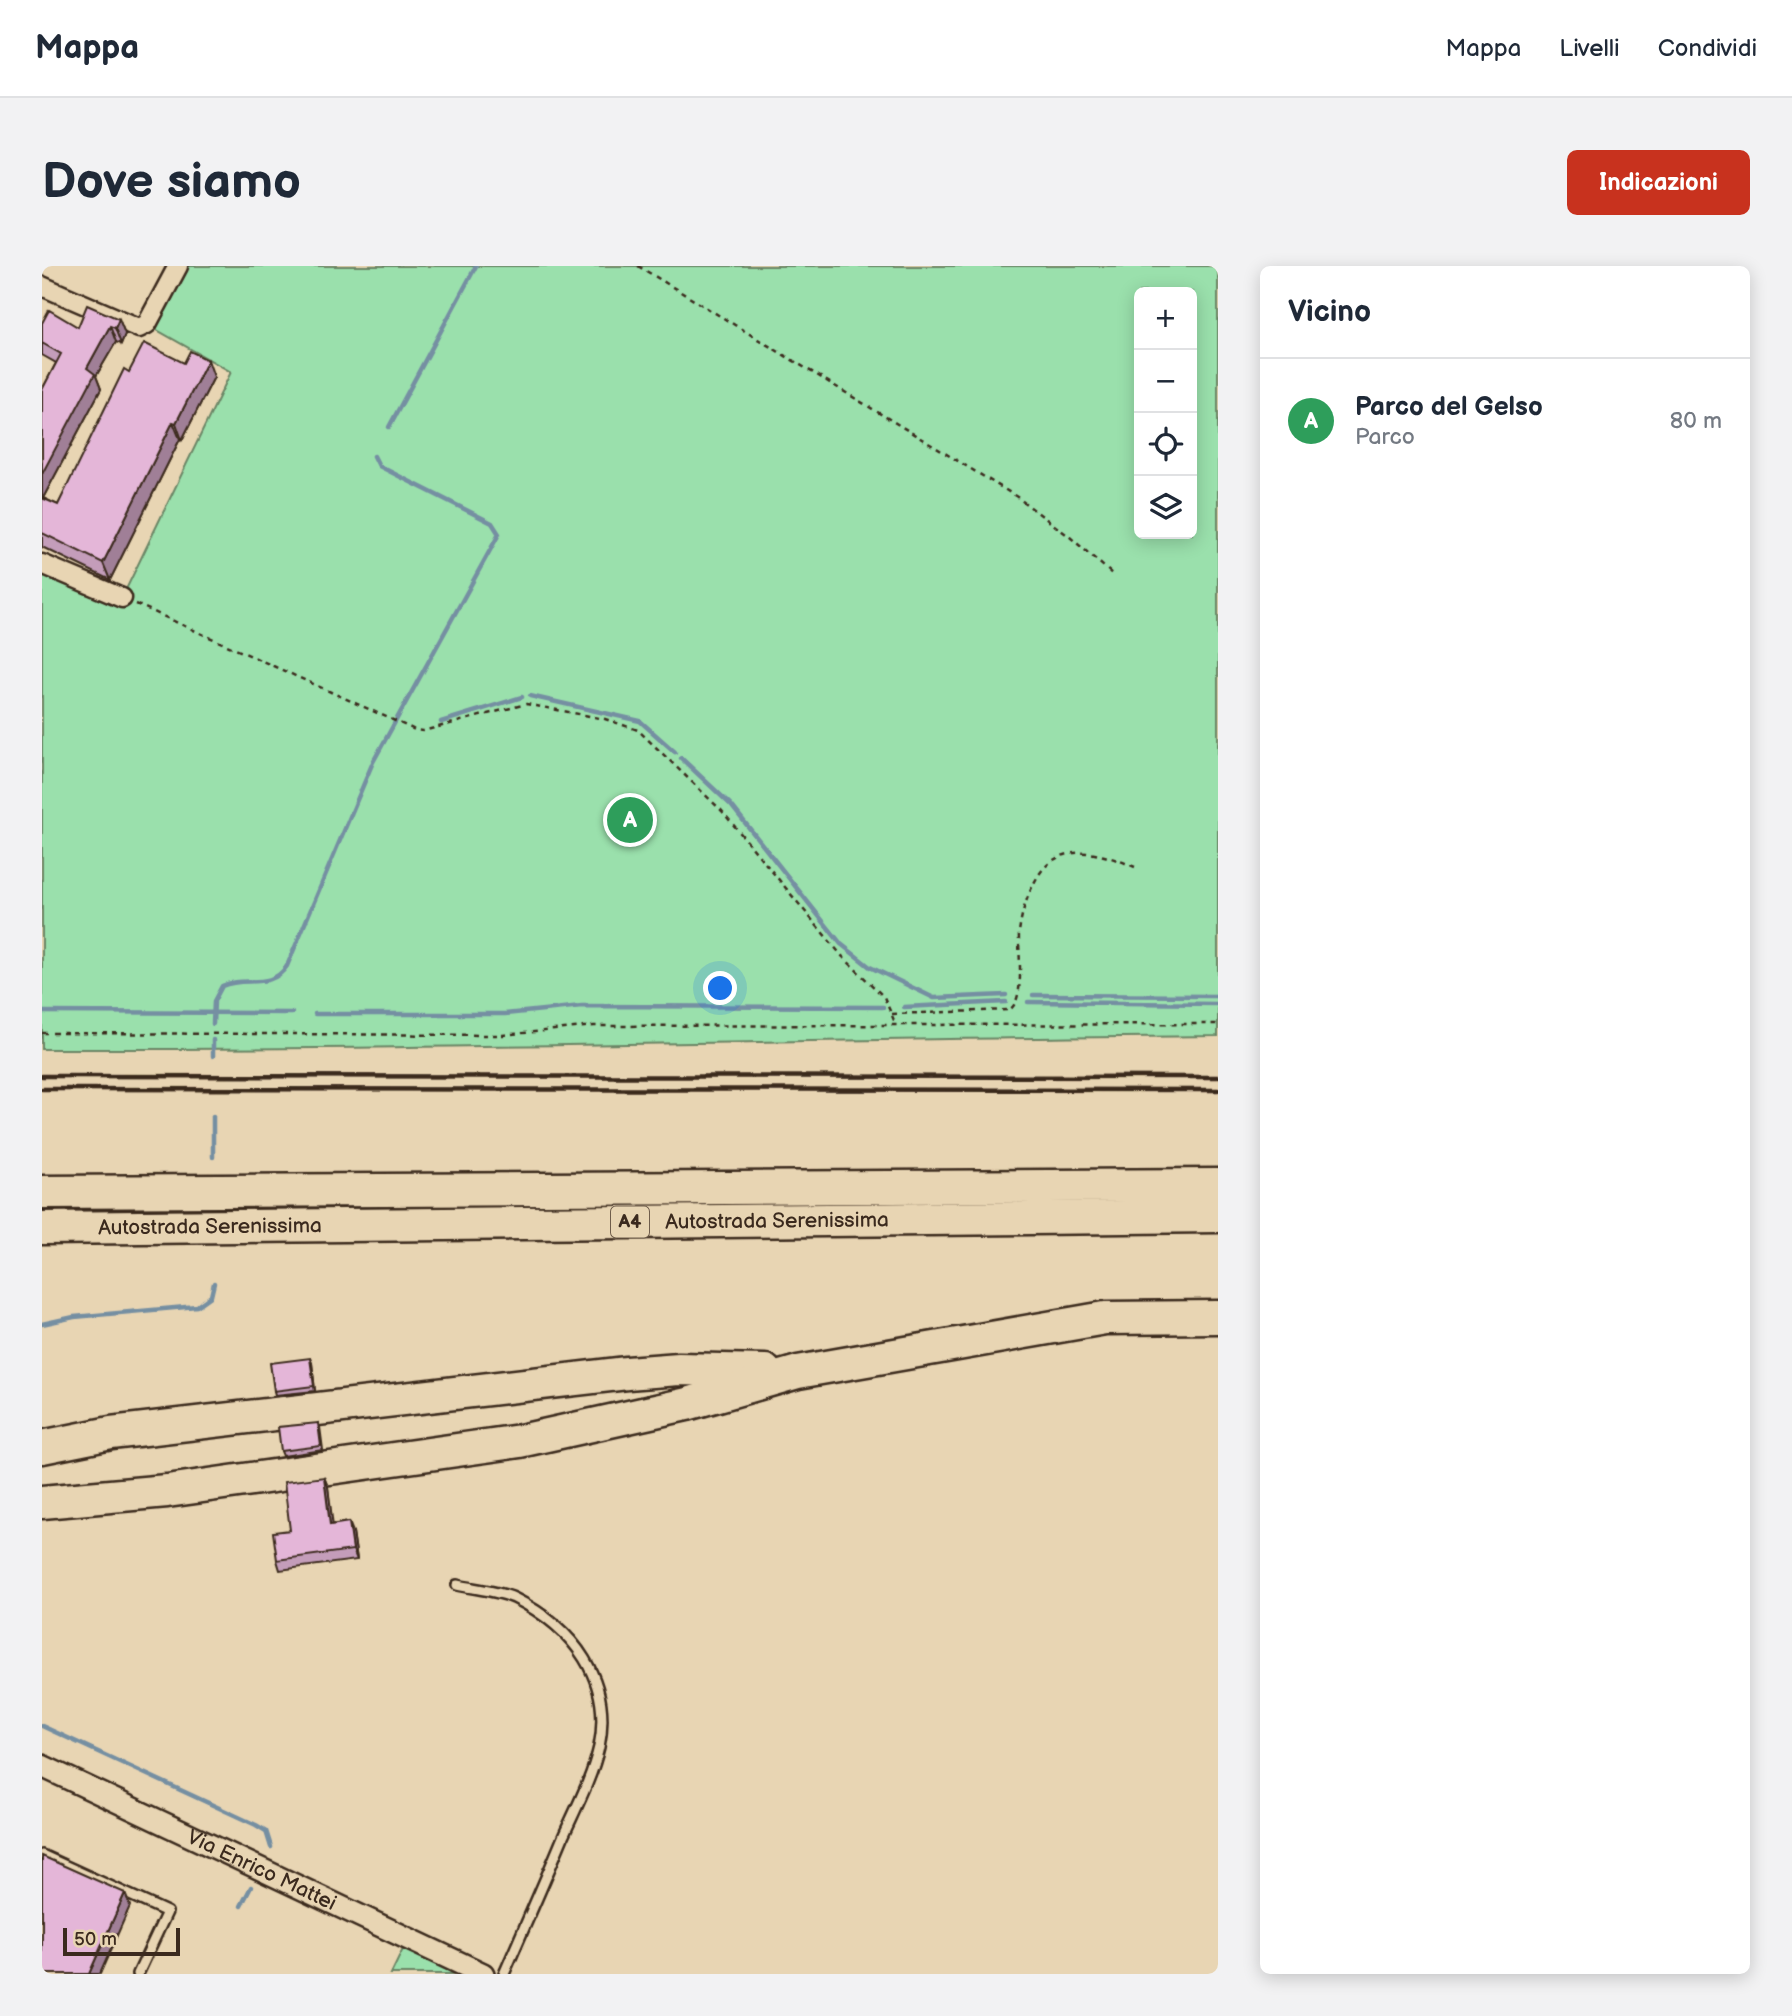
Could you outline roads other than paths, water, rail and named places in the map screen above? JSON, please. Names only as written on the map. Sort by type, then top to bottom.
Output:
[{"type":"highway","points":[[42,1178],[290,1190]]},
{"type":"highway","name":"Autostrada Serenissima","points":[[42,1192],[1218,1185]]},
{"type":"highway","name":"Autostrada Serenissima","points":[[42,1228],[1218,1216]]},
{"type":"highway","points":[[42,1502],[167,1491],[520,1441],[673,1407],[798,1372],[1105,1318],[1218,1317]]},
{"type":"highway","points":[[985,1340],[1218,1334]]},
{"type":"highway","points":[[42,1447],[111,1433],[627,1373],[679,1369],[798,1372]]},
{"type":"street","points":[[42,286],[139,328],[147,324],[178,266]]},
{"type":"street","points":[[42,564],[122,598]]},
{"type":"street","name":"Via Enrico Mattei","points":[[42,1766],[484,1974]]},
{"type":"lane","points":[[457,1585],[513,1598],[552,1623],[576,1645],[595,1675],[603,1713],[598,1749],[586,1782],[504,1974]]},
{"type":"lane","points":[[42,1855],[167,1912],[138,1974]]},
{"type":"waterway","points":[[389,427],[476,266]]},
{"type":"waterway","points":[[213,1024],[214,1001],[222,986],[273,978],[287,966],[373,762],[499,534],[492,523],[379,466],[374,456]]},
{"type":"waterway","points":[[530,696],[640,721],[675,752]]},
{"type":"waterway","points":[[441,722],[522,697]]},
{"type":"waterway","points":[[681,758],[731,805],[841,944],[870,967],[934,998],[1006,995]]},
{"type":"waterway","points":[[1033,995],[1218,996]]},
{"type":"waterway","points":[[904,1007],[1006,1002]]},
{"type":"waterway","points":[[1028,1002],[1218,1004]]},
{"type":"waterway","points":[[315,1014],[505,1014],[582,1006],[883,1007]]},
{"type":"waterway","points":[[42,1012],[292,1013]]},
{"type":"waterway","points":[[213,1040],[213,1056]]},
{"type":"waterway","points":[[213,1116],[213,1157]]},
{"type":"waterway","points":[[42,1324],[74,1317],[197,1306],[211,1296],[214,1283]]},
{"type":"waterway","points":[[42,1726],[256,1825],[266,1831],[271,1847]]},
{"type":"waterway","points":[[241,1906],[251,1887]]},
{"type":"railway","points":[[42,1076],[1218,1077]]},
{"type":"railway","points":[[42,1089],[1218,1090]]},
{"type":"place","name":"Parco del Gelso","points":[[630,820]]}]
